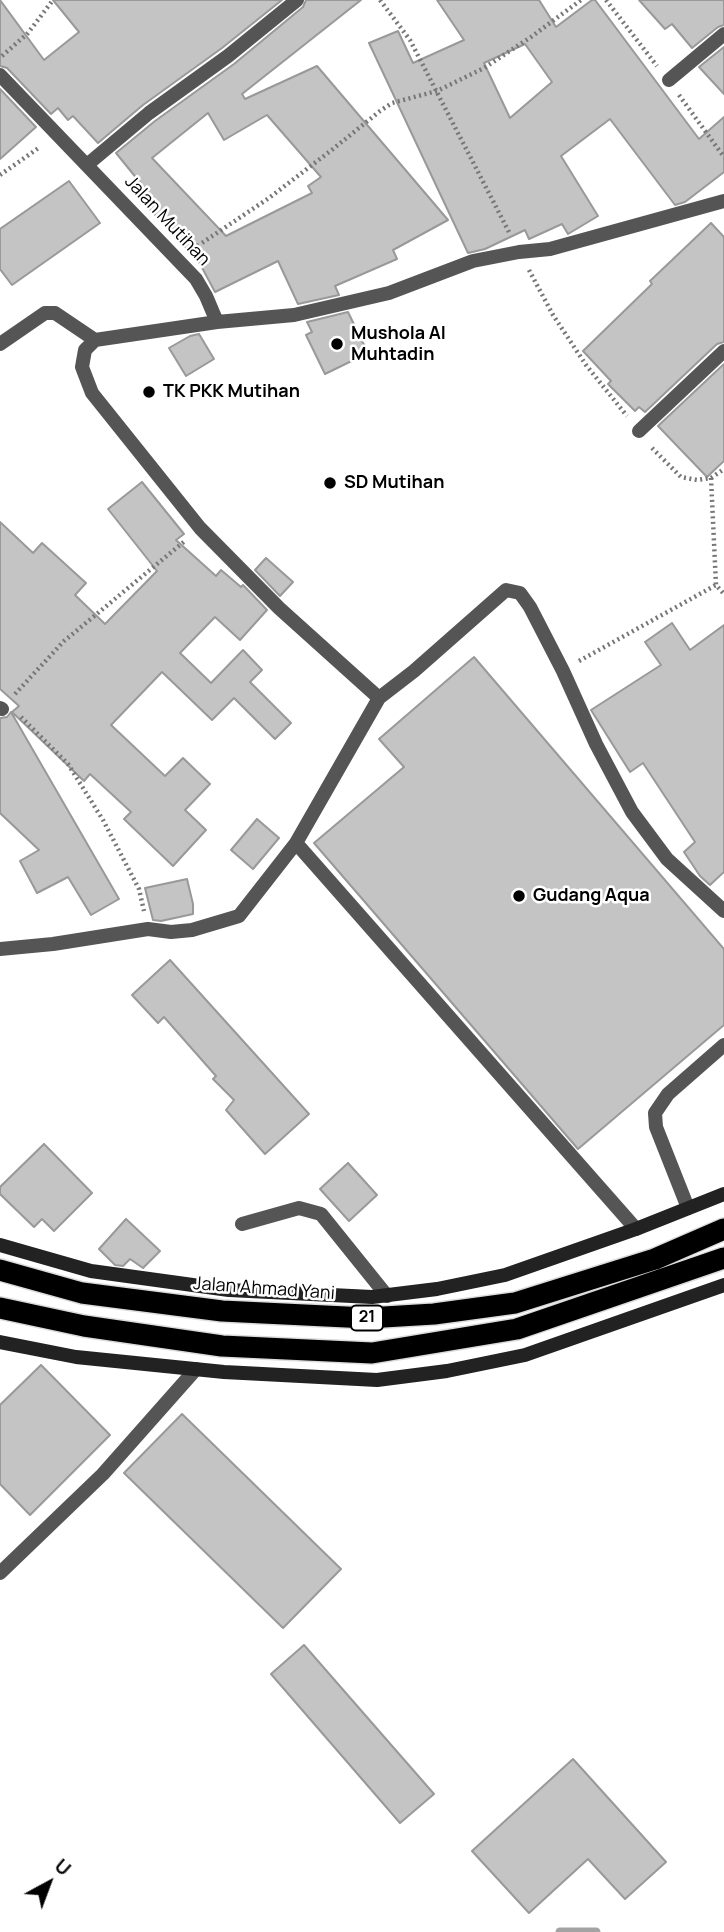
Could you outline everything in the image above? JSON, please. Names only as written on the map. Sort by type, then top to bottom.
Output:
[{"type":"highway","name":"Jalan Ahmad Yani","points":[[0,1270],[82,1293],[222,1311],[367,1318],[434,1314],[515,1303],[655,1259],[724,1229]]},
{"type":"highway","name":"21","points":[[0,1308],[85,1326],[222,1346],[372,1353],[517,1329],[724,1258]]},
{"type":"street","points":[[88,164],[149,113],[228,56],[297,0]]},
{"type":"street","points":[[668,80],[724,34]]},
{"type":"street","name":"Jalan Mutihan","points":[[0,75],[196,279],[217,322]]},
{"type":"street","points":[[379,698],[279,608],[200,528],[92,393],[82,367],[85,349],[95,340],[294,314],[389,293],[473,261],[519,252],[550,250],[724,201]]},
{"type":"street","points":[[0,344],[46,313],[55,313],[95,340]]},
{"type":"street","points":[[639,431],[724,351]]},
{"type":"street","points":[[0,949],[53,944],[148,929],[171,932],[192,930],[239,916],[296,842],[379,698],[414,671],[506,590],[520,593],[530,607],[632,812],[667,859],[724,911]]},
{"type":"street","points":[[296,842],[636,1229]]},
{"type":"street","points":[[688,1208],[656,1127],[655,1113],[668,1094],[724,1045]]},
{"type":"street","points":[[0,1245],[91,1271],[215,1288],[387,1296],[505,1275],[636,1229],[724,1194]]},
{"type":"street","points":[[242,1224],[299,1208],[321,1214],[387,1296]]},
{"type":"street","points":[[0,1342],[76,1357],[196,1369],[377,1380],[447,1371],[525,1355],[724,1285]]},
{"type":"street","points":[[0,1573],[103,1474],[196,1369]]},
{"type":"path","points":[[0,57],[28,33],[53,0]]},
{"type":"path","points":[[380,0],[410,40],[519,252],[553,314],[586,365],[654,451],[681,477],[697,480],[711,478],[724,469]]},
{"type":"path","points":[[178,260],[269,198],[392,103],[437,91],[484,68],[581,0]]},
{"type":"path","points":[[0,176],[59,135]]},
{"type":"path","points":[[711,478],[716,585],[724,594]]},
{"type":"path","points":[[148,929],[139,889],[103,820],[68,764],[21,717],[1,708],[64,642],[200,528]]},
{"type":"path","points":[[563,671],[716,585]]},
{"type":"building","points":[[0,0],[44,60],[79,32],[53,0],[282,0],[222,48],[143,105],[98,143],[73,116],[68,120],[58,108],[51,114],[7,68],[0,66]]},
{"type":"building","points":[[306,0],[361,0],[242,94],[245,99],[317,66],[448,220],[393,250],[397,259],[335,286],[339,295],[298,304],[278,261],[215,292],[199,262],[144,203],[151,196],[116,153],[234,64],[303,7]],"holes":[[[208,113],[224,140],[267,115],[321,177],[308,186],[312,193],[226,236],[152,158]]]},
{"type":"building","points":[[437,0],[539,0],[556,27],[595,0],[699,139],[724,117],[724,172],[685,202],[675,205],[610,119],[561,156],[598,216],[568,234],[562,224],[529,239],[525,230],[485,249],[468,253],[369,43],[398,31],[413,63],[464,40]],"holes":[[[525,44],[552,82],[510,118],[484,63]]]},
{"type":"building","points":[[639,0],[724,0],[724,25],[692,48],[672,24],[665,29]]},
{"type":"building","points":[[724,47],[724,94],[699,67]]},
{"type":"building","points":[[0,89],[36,127],[0,159]]},
{"type":"building","points":[[69,181],[100,223],[12,285],[0,269],[0,229]]},
{"type":"building","points":[[711,223],[724,237],[724,342],[717,344],[645,412],[639,407],[635,411],[608,384],[611,381],[583,351],[652,284],[650,281]]},
{"type":"building","name":"Mushola Al Muhtadin","points":[[348,312],[368,353],[325,374],[306,335],[312,332],[307,322]]},
{"type":"building","points":[[199,334],[214,359],[186,376],[169,348]]},
{"type":"building","points":[[724,364],[724,461],[707,477],[658,426]]},
{"type":"building","points":[[142,482],[184,534],[176,540],[216,576],[221,570],[241,587],[243,585],[267,610],[240,640],[215,617],[180,653],[211,683],[243,650],[262,670],[250,682],[291,723],[275,739],[234,698],[212,720],[162,672],[111,725],[165,776],[183,758],[210,784],[185,810],[206,830],[173,866],[124,819],[131,812],[90,774],[84,781],[12,712],[19,706],[0,689],[0,522],[33,553],[42,543],[86,583],[75,595],[105,624],[157,571],[108,509]]},
{"type":"building","points":[[266,558],[293,582],[280,596],[255,570]]},
{"type":"building","points":[[672,623],[690,650],[724,625],[724,872],[710,885],[700,876],[684,852],[695,842],[643,763],[630,772],[591,710],[661,665],[645,642]]},
{"type":"building","name":"Gudang Aqua","points":[[474,657],[724,949],[724,1025],[578,1149],[314,843],[404,767],[379,739]]},
{"type":"building","points":[[11,712],[119,899],[91,915],[68,877],[37,893],[20,861],[39,850],[0,813],[0,718],[7,717]]},
{"type":"building","points":[[257,819],[279,838],[253,869],[231,850]]},
{"type":"building","points":[[187,879],[193,914],[161,921],[153,920],[145,888]]},
{"type":"building","points":[[170,960],[309,1114],[265,1154],[226,1110],[234,1100],[213,1079],[216,1076],[164,1017],[158,1023],[132,995]]},
{"type":"building","points":[[44,1144],[92,1193],[54,1231],[42,1219],[34,1227],[0,1194],[0,1187]]},
{"type":"building","points":[[348,1163],[377,1195],[349,1221],[320,1189]]},
{"type":"building","points":[[126,1219],[160,1251],[143,1268],[130,1259],[123,1266],[115,1265],[99,1249]]},
{"type":"building","points":[[41,1365],[110,1435],[30,1515],[0,1484],[0,1405]]},
{"type":"building","points":[[182,1414],[341,1569],[283,1628],[124,1473]]},
{"type":"building","points":[[304,1645],[434,1794],[400,1823],[271,1674]]},
{"type":"building","points":[[573,1759],[666,1862],[625,1899],[588,1859],[529,1913],[472,1851]]},
{"type":"waterway","points":[[560,1932],[596,1932]]},
{"type":"place","name":"Mushola Al Muhtadin","points":[[337,344]]},
{"type":"place","name":"TK PKK Mutihan","points":[[149,392]]},
{"type":"place","name":"SD Mutihan","points":[[330,483]]},
{"type":"place","name":"Gudang Aqua","points":[[519,896]]}]
